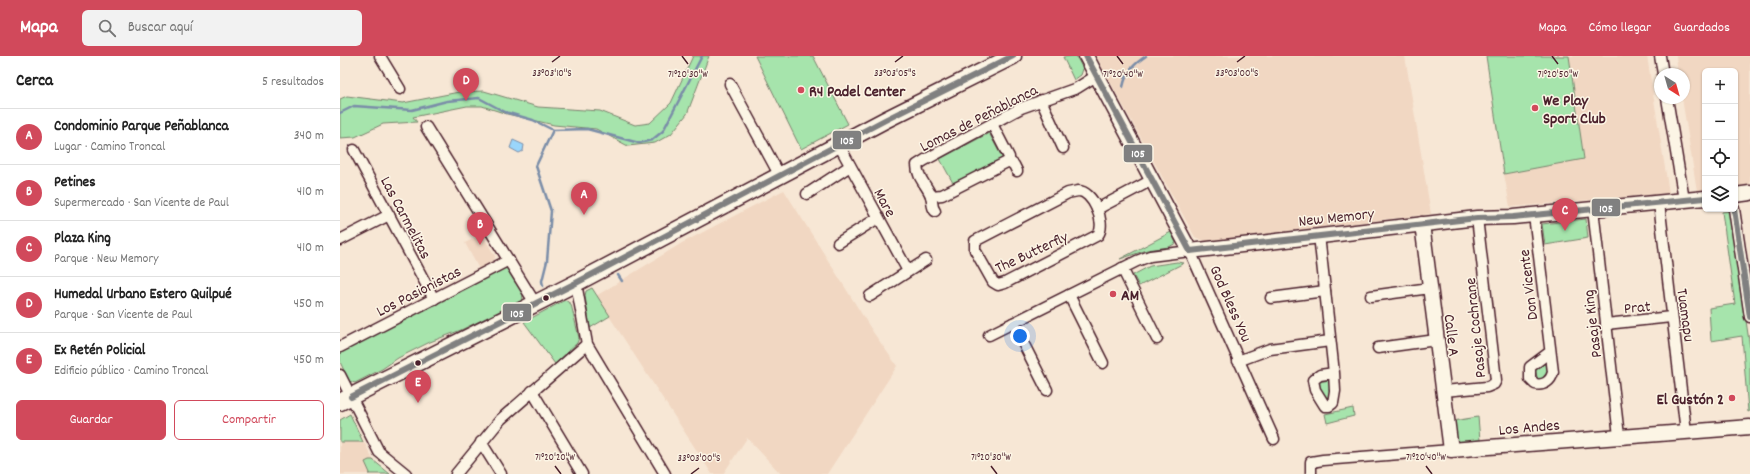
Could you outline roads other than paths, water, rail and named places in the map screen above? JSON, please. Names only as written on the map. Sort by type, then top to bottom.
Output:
[{"type":"main road","points":[[345,399],[576,283],[966,78],[1013,56]]},
{"type":"street","points":[[380,56],[400,89]]},
{"type":"street","name":"God Bless You","points":[[1086,56],[1190,251],[1274,439]]},
{"type":"street","points":[[1660,56],[1662,68]]},
{"type":"street","name":"Lomas de Peñablanca","points":[[931,196],[917,173],[917,165],[992,124],[1041,100],[1077,88],[1096,76]]},
{"type":"street","points":[[730,84],[780,176]]},
{"type":"street","points":[[1041,100],[1063,148]]},
{"type":"street","points":[[1668,104],[1684,200]]},
{"type":"street","points":[[992,124],[1009,157],[1009,161],[1014,165],[1017,172]]},
{"type":"street","points":[[426,127],[535,303]]},
{"type":"street","name":"Mare","points":[[839,145],[908,271]]},
{"type":"street","name":"Las Carmelitas","points":[[354,150],[434,299]]},
{"type":"street","points":[[935,211],[932,207],[931,196],[942,195],[1009,161]]},
{"type":"street","points":[[807,194],[850,166]]},
{"type":"street","points":[[1096,209],[1152,180]]},
{"type":"street","name":"The Butterfly","points":[[1083,191],[1096,209],[1101,218],[1102,229],[1098,235],[1000,285],[993,282],[975,250],[975,240],[979,237],[1068,193],[1083,191]]},
{"type":"street","points":[[1738,195],[1750,193]]},
{"type":"street","name":"New Memory","points":[[989,335],[1069,294],[1150,256],[1319,235],[1477,218],[1534,215],[1702,198]]},
{"type":"street","name":"Tuamapu","points":[[1658,203],[1686,432]]},
{"type":"street","name":"Pasaje King","points":[[1593,209],[1620,436]]},
{"type":"street","points":[[1734,212],[1750,317]]},
{"type":"street","points":[[340,240],[388,215]]},
{"type":"street","name":"Don Vicente","points":[[1534,215],[1550,352]]},
{"type":"street","points":[[838,244],[878,218]]},
{"type":"street","name":"Pasaje Cochrane","points":[[1444,391],[1487,387],[1494,384],[1496,380],[1477,218]]},
{"type":"street","name":"Calle A","points":[[1422,224],[1451,450]]},
{"type":"street","points":[[1319,235],[1334,372]]},
{"type":"street","name":"Los Pasionistas","points":[[340,347],[509,260]]},
{"type":"street","points":[[870,296],[926,260]]},
{"type":"street","points":[[1122,268],[1157,339]]},
{"type":"street","points":[[576,283],[587,344],[665,474]]},
{"type":"street","points":[[1371,296],[1430,288]]},
{"type":"street","points":[[1270,298],[1325,291]]},
{"type":"street","points":[[1069,294],[1103,363]]},
{"type":"street","name":"Prat","points":[[1606,324],[1671,318]]},
{"type":"street","points":[[1013,323],[1047,390]]},
{"type":"street","points":[[1378,348],[1436,340]]},
{"type":"street","points":[[1238,361],[1270,349],[1330,341]]},
{"type":"street","points":[[456,474],[500,419],[587,344]]},
{"type":"street","points":[[340,375],[345,399],[379,452],[406,474]]},
{"type":"street","points":[[532,391],[582,474]]},
{"type":"street","name":"Los Andes","points":[[1311,474],[1311,462],[1620,436],[1750,427]]},
{"type":"street","points":[[481,442],[501,474]]},
{"type":"water","points":[[513,140],[524,145],[523,151],[519,153],[510,148]]},
{"type":"waterway","points":[[340,113],[354,106],[412,110],[447,101],[479,98],[505,112],[533,120],[553,130],[587,129],[639,143],[652,140],[663,131],[702,56]]},
{"type":"waterway","points":[[1123,87],[1126,77],[1131,69],[1146,56]]},
{"type":"waterway","points":[[543,286],[542,281],[547,261],[551,211],[536,166],[553,130]]},
{"type":"waterway","points":[[618,275],[622,281]]},
{"type":"place","name":"R4 Padel Center","points":[[801,90]]},
{"type":"place","name":"Humedal Urbano Estero Quilpué","points":[[466,101]]},
{"type":"place","name":"We Play Sport Club","points":[[1535,108]]},
{"type":"place","name":"Condominio Parque Peñablanca","points":[[584,215]]},
{"type":"place","name":"Plaza King","points":[[1565,231]]},
{"type":"place","name":"Petines","points":[[480,245]]},
{"type":"place","name":"AM","points":[[1113,294]]},
{"type":"place","name":"El Gustón 2","points":[[1732,398]]},
{"type":"place","name":"Ex Retén Policial","points":[[418,403]]}]
